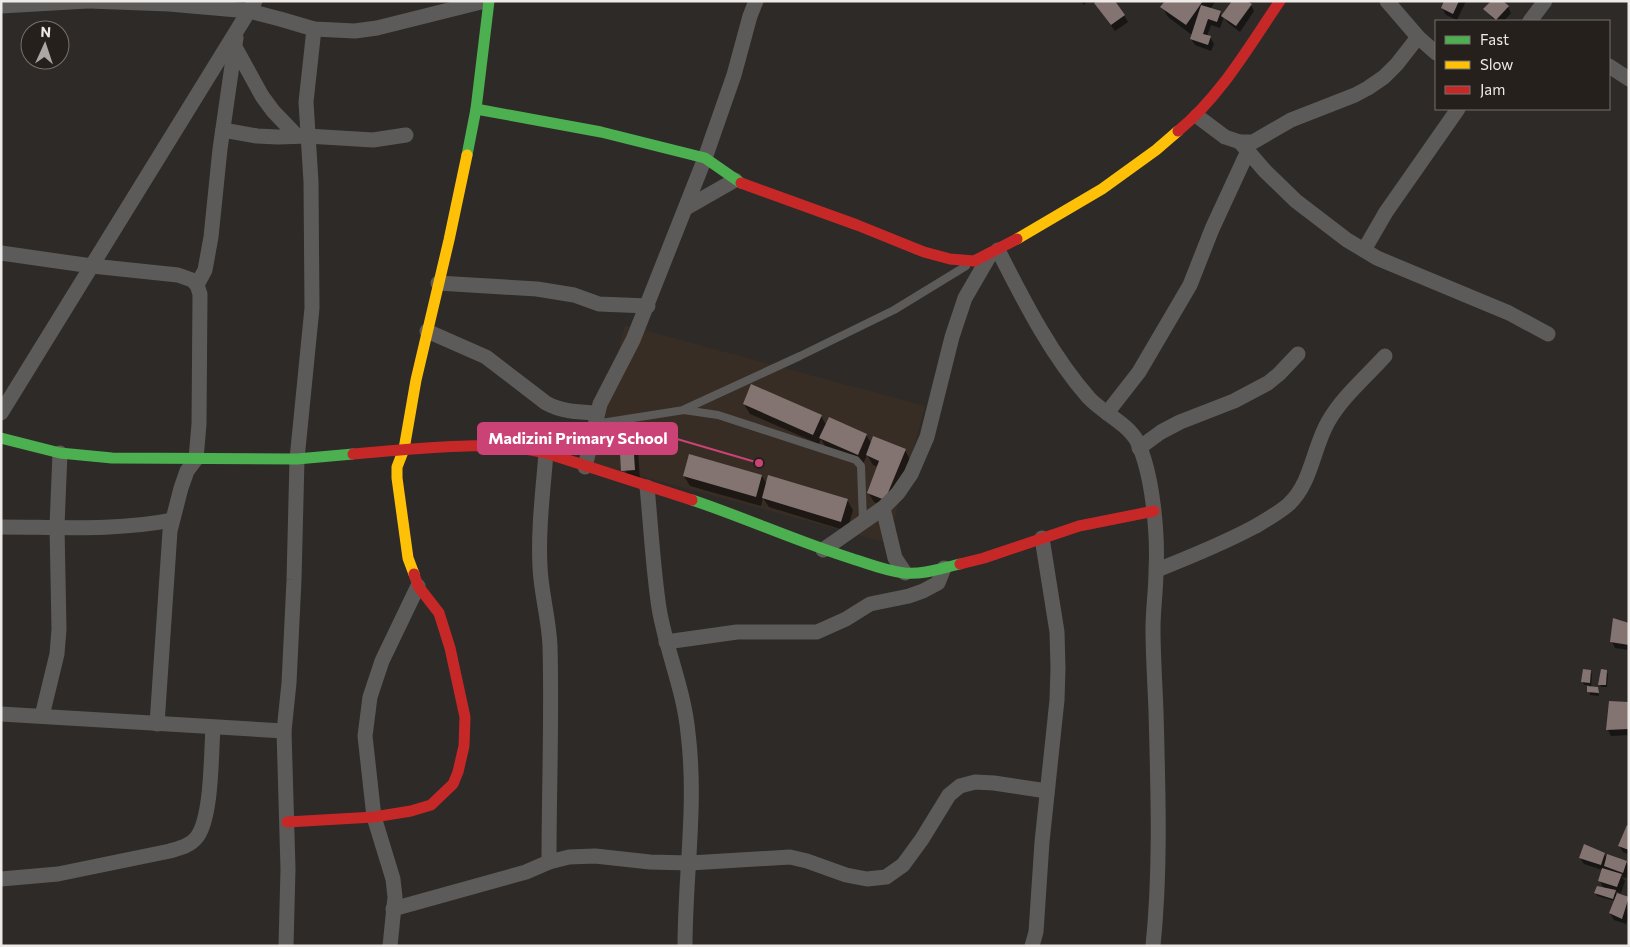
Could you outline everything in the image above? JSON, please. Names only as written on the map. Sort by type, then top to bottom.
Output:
[{"type":"street","points":[[1,6],[89,1],[252,6],[280,19],[314,30],[354,31],[377,28],[485,1]]},
{"type":"street","points":[[287,822],[374,817],[410,811],[431,805],[453,784],[464,746],[465,717],[450,648],[440,613],[418,586],[408,558],[397,466],[404,449],[427,332],[476,109],[489,1]]},
{"type":"street","points":[[585,467],[603,396],[633,340],[686,208],[734,75],[756,1]]},
{"type":"street","points":[[476,109],[601,132],[705,158],[735,180],[752,188],[857,225],[924,252],[950,260],[974,261],[994,252],[1102,189],[1156,150],[1197,116],[1229,76],[1280,1]]},
{"type":"street","points":[[1387,1],[1435,52]]},
{"type":"street","points":[[1531,20],[1545,1]]},
{"type":"street","points":[[1,414],[92,266],[236,40],[252,6]]},
{"type":"street","points":[[286,946],[287,822],[284,731],[289,683],[294,580],[297,459],[312,308],[311,191],[302,136],[314,30]]},
{"type":"street","points":[[1107,413],[1139,372],[1190,285],[1244,146],[1291,120],[1368,88],[1384,77],[1397,64],[1418,36]]},
{"type":"street","points":[[197,284],[203,276],[207,264],[236,40]]},
{"type":"street","points":[[236,40],[262,96],[273,112],[302,136]]},
{"type":"street","points":[[1610,67],[1629,79]]},
{"type":"street","points":[[1364,250],[1386,212],[1457,110]]},
{"type":"street","points":[[1197,116],[1225,137],[1244,146],[1264,171],[1296,202],[1347,240],[1377,258],[1509,313],[1548,334]]},
{"type":"street","points":[[223,130],[258,136],[302,136],[373,140],[406,135]]},
{"type":"street","points":[[686,208],[735,180]]},
{"type":"street","points":[[994,252],[1070,373],[1090,399],[1127,429],[1136,439],[1147,472],[1154,511],[1156,570],[1153,628],[1158,836],[1155,921],[1152,946]]},
{"type":"street","points":[[823,550],[883,508],[898,493],[911,474],[927,437],[952,337],[965,298],[994,252]]},
{"type":"street","points":[[1,253],[92,266],[178,275],[197,284],[200,294],[200,424],[196,459],[187,471],[170,531],[157,724]]},
{"type":"street","points":[[438,283],[538,289],[574,295],[599,304],[648,306]]},
{"type":"street","points":[[427,332],[486,357],[553,407],[596,418]]},
{"type":"street","points":[[1140,448],[1161,432],[1180,422],[1234,401],[1268,383],[1298,354]]},
{"type":"street","points":[[1156,570],[1226,542],[1270,518],[1290,503],[1303,484],[1313,464],[1320,438],[1328,422],[1385,356]]},
{"type":"street","points":[[1,438],[33,448],[60,453],[112,458],[297,459],[462,445],[503,446],[546,453],[720,509],[823,550],[884,569],[920,574],[984,558],[1079,526],[1154,511]]},
{"type":"street","points":[[42,716],[57,654],[59,629],[57,526],[60,453]]},
{"type":"street","points":[[546,453],[540,567],[549,638],[552,715],[549,862]]},
{"type":"street","points":[[647,486],[659,607],[666,642],[683,697],[688,733],[692,784],[690,863],[685,911],[685,946]]},
{"type":"street","points":[[883,508],[895,558],[905,573]]},
{"type":"street","points":[[1,527],[123,526],[147,525],[172,520]]},
{"type":"street","points":[[1032,946],[1036,932],[1042,842],[1057,700],[1058,668],[1057,632],[1042,538]]},
{"type":"street","points":[[666,642],[738,632],[816,632],[846,619],[870,604],[923,591],[938,583],[944,568]]},
{"type":"street","points":[[390,946],[394,909],[393,879],[374,817],[365,736],[370,697],[382,662],[418,586]]},
{"type":"street","points":[[1,714],[284,731]]},
{"type":"street","points":[[1,879],[58,874],[187,846],[197,837],[207,814],[213,728]]},
{"type":"street","points":[[394,909],[526,872],[549,862],[569,857],[595,856],[650,862],[690,863],[790,858],[807,860],[827,869],[867,879],[886,878],[903,865],[922,839],[949,795],[960,786],[975,782],[994,782],[1047,792]]},
{"type":"lane","points":[[684,410],[894,310],[974,261]]},
{"type":"lane","points":[[596,418],[684,410],[718,415],[856,460],[861,466],[863,522]]},
{"type":"shaded area","points":[[625,325],[925,406],[888,543],[588,462]]},
{"type":"building","points":[[1097,1],[1115,1],[1125,15],[1111,25],[1094,3]]},
{"type":"building","points":[[1165,1],[1203,1],[1186,25],[1160,7]]},
{"type":"building","points":[[1232,1],[1247,1],[1252,4],[1236,26],[1221,16]]},
{"type":"building","points":[[1444,1],[1459,1],[1453,14],[1441,8]]},
{"type":"building","points":[[1491,1],[1503,1],[1509,6],[1496,20],[1483,9]]},
{"type":"building","points":[[1201,5],[1221,11],[1217,22],[1208,19],[1203,34],[1211,36],[1208,45],[1190,39]]},
{"type":"building","points":[[751,384],[822,415],[813,435],[743,404]]},
{"type":"building","points":[[829,417],[867,434],[858,455],[819,438]]},
{"type":"building","points":[[632,424],[635,470],[621,471],[619,436],[599,437],[599,426]]},
{"type":"building","points":[[873,436],[906,449],[885,500],[867,493],[879,461],[866,455]]},
{"type":"building","points":[[689,454],[762,475],[756,497],[683,476]]},
{"type":"building","points":[[768,475],[848,499],[841,522],[762,498]]},
{"type":"building","points":[[1613,618],[1629,623],[1629,645],[1610,642]]},
{"type":"building","points":[[1583,669],[1591,670],[1590,683],[1581,682]]},
{"type":"building","points":[[1601,669],[1607,670],[1606,685],[1598,685]]},
{"type":"building","points":[[1587,686],[1598,687],[1599,693],[1587,692]]},
{"type":"building","points":[[1609,701],[1629,702],[1629,729],[1606,730]]},
{"type":"building","points":[[1627,825],[1629,826],[1629,850],[1618,846]]},
{"type":"building","points":[[1584,844],[1605,853],[1601,865],[1579,858]]},
{"type":"building","points":[[1607,854],[1627,861],[1623,873],[1604,866]]},
{"type":"building","points":[[1602,868],[1622,874],[1617,887],[1598,881]]},
{"type":"building","points":[[1597,886],[1616,890],[1613,899],[1594,893]]},
{"type":"building","points":[[1617,893],[1629,897],[1622,919],[1609,913]]},
{"type":"traffic: fast","points":[[467,155],[476,109],[489,1]]},
{"type":"traffic: fast","points":[[476,109],[601,132],[705,158],[741,183]]},
{"type":"traffic: fast","points":[[1,438],[60,453],[112,458],[297,459],[353,454]]},
{"type":"traffic: fast","points":[[692,500],[812,545],[891,571],[918,573],[960,564]]},
{"type":"traffic: slow","points":[[1017,239],[1102,189],[1156,150],[1178,131]]},
{"type":"traffic: slow","points":[[414,574],[408,558],[397,467],[404,449],[416,380],[467,155]]},
{"type":"traffic: jam","points":[[1178,131],[1208,102],[1221,86],[1280,1]]},
{"type":"traffic: jam","points":[[741,183],[857,225],[924,252],[950,259],[974,261],[1017,239]]},
{"type":"traffic: jam","points":[[353,454],[450,446],[522,449],[546,453],[692,500]]},
{"type":"traffic: jam","points":[[960,564],[984,558],[1079,526],[1154,511]]},
{"type":"traffic: jam","points":[[287,822],[374,817],[411,811],[431,805],[453,784],[464,746],[465,717],[450,648],[439,613],[418,586],[414,574]]},
{"type":"place","name":"Madizini Primary School","points":[[759,463]]}]
